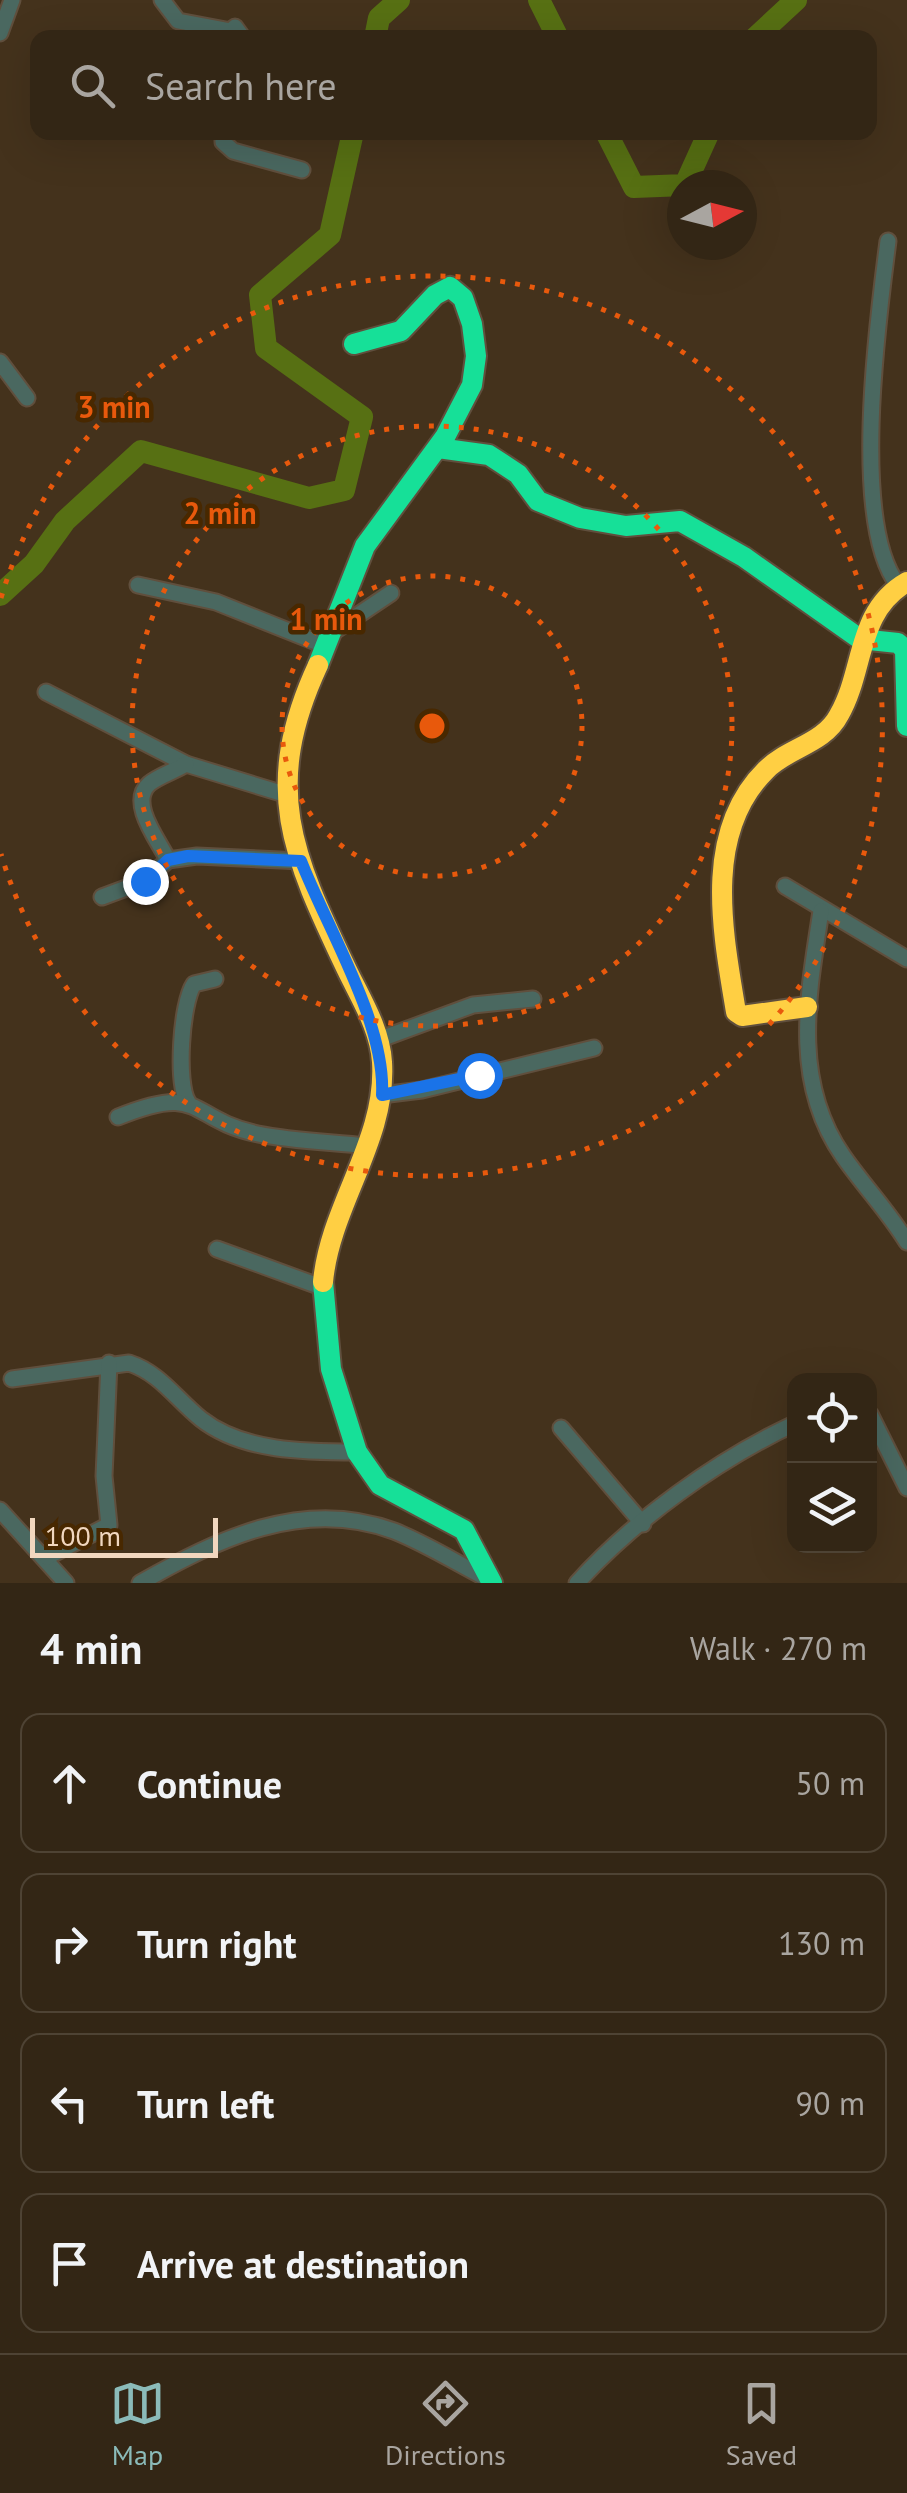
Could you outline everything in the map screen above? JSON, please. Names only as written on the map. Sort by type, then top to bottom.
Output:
[{"type":"street","points":[[0,34],[12,0]]},
{"type":"street","points":[[162,0],[178,21],[231,30]]},
{"type":"street","points":[[224,140],[233,151],[302,170]]},
{"type":"street","points":[[807,1007],[742,1016],[736,1012],[723,906],[725,860],[736,811],[751,784],[770,765],[838,720],[860,639],[903,584],[883,552],[872,457],[872,366],[888,240]]},
{"type":"street","points":[[354,344],[401,332],[445,288],[461,295],[474,331],[476,368],[469,395],[438,448],[372,533],[290,736],[282,770],[301,861],[378,1040],[382,1095],[367,1146],[332,1228],[324,1288],[328,1366],[357,1452],[371,1476],[398,1500],[451,1520],[466,1531],[491,1581]]},
{"type":"street","points":[[0,362],[27,398]]},
{"type":"street","points":[[438,448],[489,455],[518,474],[538,501],[580,518],[626,526],[680,521],[744,557],[860,639],[898,643],[906,650],[907,726]]},
{"type":"street","points":[[138,586],[216,602],[330,639]]},
{"type":"street","points":[[330,639],[391,593]]},
{"type":"street","points":[[46,692],[186,764],[284,794]]},
{"type":"street","points":[[168,860],[142,809],[142,795],[150,784],[186,764]]},
{"type":"street","points":[[102,898],[145,881],[168,860],[197,856],[301,861]]},
{"type":"street","points":[[785,886],[907,960]]},
{"type":"street","points":[[821,911],[807,1007],[812,1092],[841,1153],[907,1242]]},
{"type":"street","points":[[188,1102],[182,1086],[184,1006],[194,984],[215,979]]},
{"type":"street","points":[[378,1040],[473,1004],[533,999]]},
{"type":"street","points":[[382,1095],[422,1090],[594,1048]]},
{"type":"street","points":[[118,1117],[152,1102],[188,1102],[256,1133],[367,1146]]},
{"type":"street","points":[[217,1250],[324,1288]]},
{"type":"street","points":[[12,1379],[109,1363],[146,1368],[206,1423],[229,1436],[316,1452],[357,1452]]},
{"type":"street","points":[[47,1557],[109,1525],[104,1460],[109,1363]]},
{"type":"street","points":[[561,1428],[643,1524]]},
{"type":"street","points":[[577,1583],[643,1524],[713,1472],[787,1428]]},
{"type":"street","points":[[877,1428],[907,1488]]},
{"type":"street","points":[[0,1510],[20,1536],[47,1557],[66,1583]]},
{"type":"street","points":[[140,1583],[205,1546],[261,1525],[304,1519],[367,1522],[396,1532],[491,1581]]},
{"type":"waterway","points":[[377,30],[379,18],[399,0]]},
{"type":"waterway","points":[[539,0],[554,30]]},
{"type":"waterway","points":[[764,30],[796,0]]},
{"type":"waterway","points":[[0,595],[34,564],[65,521],[141,451],[309,498],[344,490],[362,417],[266,348],[260,295],[330,235],[351,140]]},
{"type":"waterway","points":[[610,140],[634,187],[685,185],[705,140]]},
{"type":"traffic: fast","points":[[318,665],[365,546],[445,437],[472,385],[476,356],[472,324],[463,298],[450,287],[435,295],[401,331],[354,344]]},
{"type":"traffic: fast","points":[[438,448],[489,455],[518,474],[538,501],[580,518],[626,526],[680,521],[744,557],[860,639],[898,643],[905,650],[907,726]]},
{"type":"traffic: fast","points":[[323,1282],[331,1369],[357,1452],[380,1485],[464,1530],[492,1583]]},
{"type":"traffic: slow","points":[[807,1007],[742,1016],[736,1012],[726,950],[722,885],[732,823],[746,795],[766,770],[832,725],[847,698],[870,625],[891,594],[907,582]]},
{"type":"traffic: slow","points":[[318,665],[291,748],[290,820],[311,891],[369,1015],[382,1062],[376,1118],[336,1226],[323,1282]]},
{"type":"route","points":[[145,881],[168,860],[188,856],[301,861],[328,930],[375,1029],[382,1060],[382,1095],[422,1090],[479,1075]]}]
